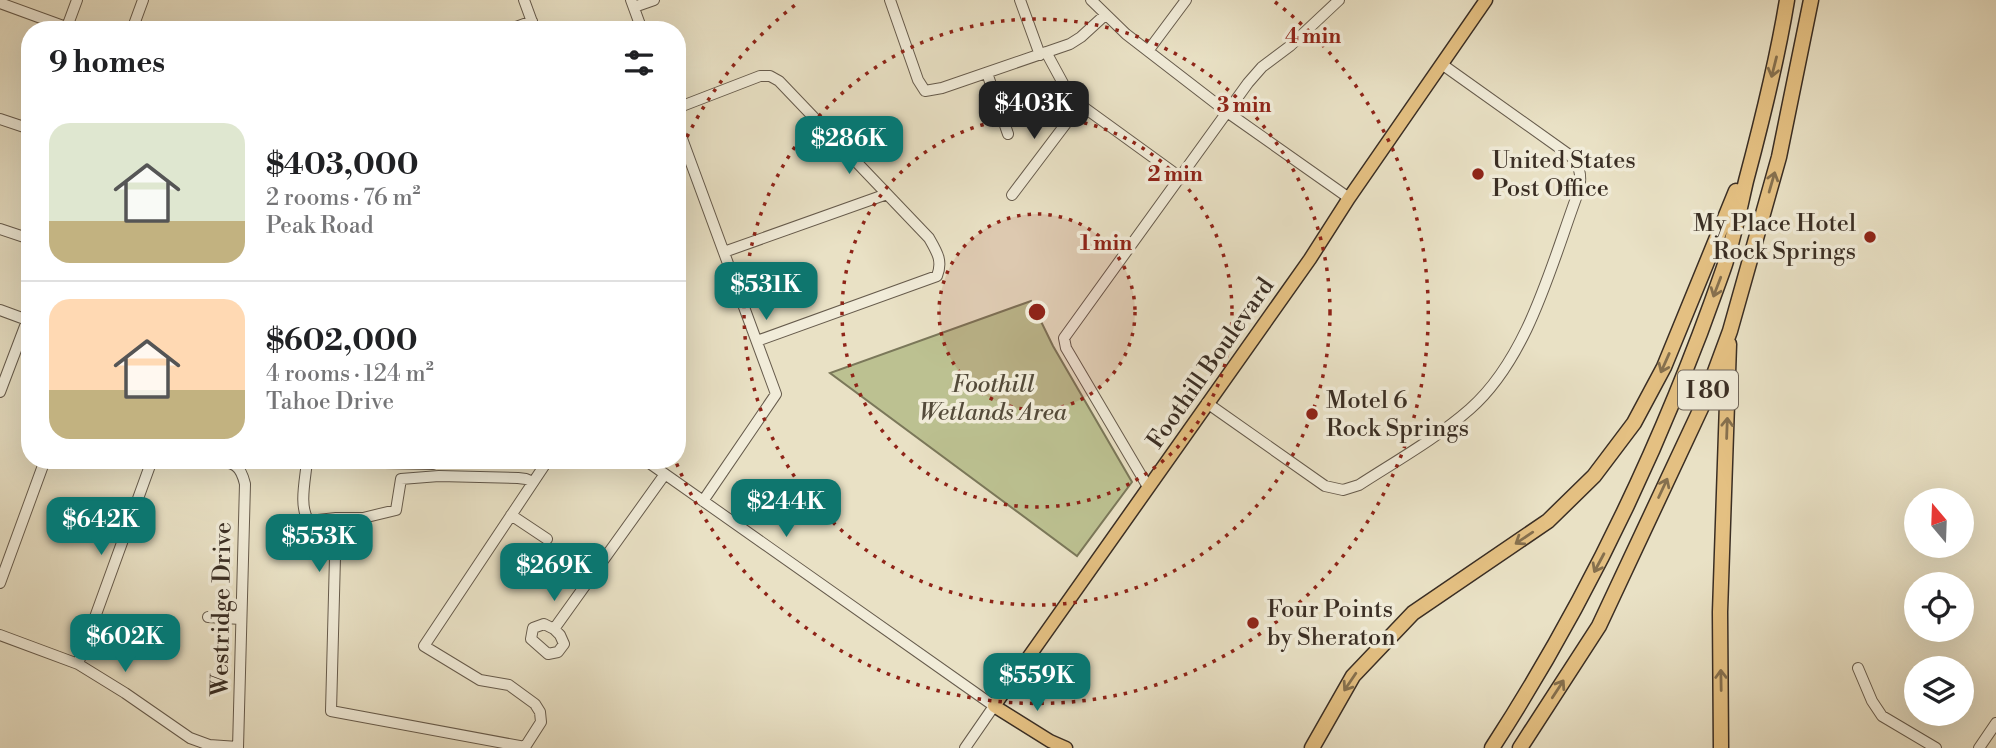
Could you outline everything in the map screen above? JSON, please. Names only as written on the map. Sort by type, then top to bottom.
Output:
[{"type":"highway","name":"I 80","points":[[1493,747],[1543,668],[1617,528],[1671,407],[1723,271],[1781,41],[1787,0]]},
{"type":"highway","name":"I 80","points":[[1521,747],[1598,626],[1703,404],[1730,331],[1779,157],[1811,0]]},
{"type":"highway","points":[[1312,748],[1353,676],[1383,643],[1413,613],[1548,521],[1594,476],[1634,423],[1664,367],[1756,142]]},
{"type":"highway","points":[[1721,748],[1720,612],[1730,331]]},
{"type":"highway","points":[[1722,723],[1730,748]]},
{"type":"main road","name":"Foothill Boulevard","points":[[994,706],[1310,259],[1486,0]]},
{"type":"main road","points":[[994,706],[1066,748]]},
{"type":"street","points":[[72,21],[76,0]]},
{"type":"street","points":[[135,21],[143,0]]},
{"type":"street","points":[[524,0],[532,21]]},
{"type":"street","points":[[639,21],[632,4],[653,0]]},
{"type":"street","points":[[890,0],[918,80],[926,91],[987,74],[1070,44],[1105,15]]},
{"type":"street","points":[[1020,0],[1043,53],[1062,77],[1068,93],[1080,105],[1180,177]]},
{"type":"street","points":[[1091,0],[1148,51],[1227,112],[1349,198]]},
{"type":"street","points":[[1148,51],[1186,0]]},
{"type":"street","points":[[1148,487],[1066,348],[1064,338],[1262,67],[1290,46],[1339,0]]},
{"type":"street","points":[[0,3],[49,21]]},
{"type":"street","points":[[1207,403],[1325,486],[1343,490],[1359,485],[1450,425],[1491,388],[1509,363],[1531,317],[1574,203],[1581,181],[1580,171],[1576,161],[1568,154],[1443,65]]},
{"type":"street","points":[[987,74],[1007,134]]},
{"type":"street","points":[[686,105],[760,76],[770,76],[779,81],[929,238],[939,255],[940,267],[937,276],[757,341]]},
{"type":"street","points":[[1012,195],[1080,105]]},
{"type":"street","points":[[0,119],[21,126]]},
{"type":"street","points":[[686,150],[776,394],[703,501]]},
{"type":"street","points":[[724,253],[887,194]]},
{"type":"street","points":[[0,229],[21,237]]},
{"type":"street","points":[[0,310],[21,316]]},
{"type":"street","points":[[0,392],[21,338]]},
{"type":"street","points":[[0,583],[42,469]]},
{"type":"street","points":[[78,664],[149,469]]},
{"type":"street","name":"Westridge Drive","points":[[238,747],[245,484],[240,469]]},
{"type":"street","points":[[306,469],[304,508],[309,521],[363,518],[398,509],[401,479],[439,476],[492,477],[526,479],[533,482]]},
{"type":"street","points":[[336,518],[331,711],[525,747],[541,722],[540,712],[535,704],[509,685],[480,680],[424,646],[542,469]]},
{"type":"street","points":[[658,469],[994,706]]},
{"type":"street","points":[[554,629],[665,474]]},
{"type":"street","points":[[511,515],[547,539]]},
{"type":"street","points":[[208,617],[241,619]]},
{"type":"street","points":[[0,635],[78,664],[190,738],[209,745],[238,747]]},
{"type":"street","points":[[1858,668],[1872,701],[1882,716],[1936,748]]},
{"type":"street","name":"Foothill Boulevard","points":[[965,748],[994,706]]},
{"type":"street","points":[[1979,748],[1996,723]]},
{"type":"green space","name":"Foothill Wetlands Area","points":[[1031,301],[1053,346],[1132,482],[1077,556],[830,373]]},
{"type":"place","name":"United States Post Office","points":[[1478,174]]},
{"type":"place","name":"My Place Hotel Rock Springs","points":[[1870,237]]},
{"type":"place","name":"Motel 6 Rock Springs","points":[[1312,414]]},
{"type":"place","name":"Four Points by Sheraton","points":[[1253,623]]}]
